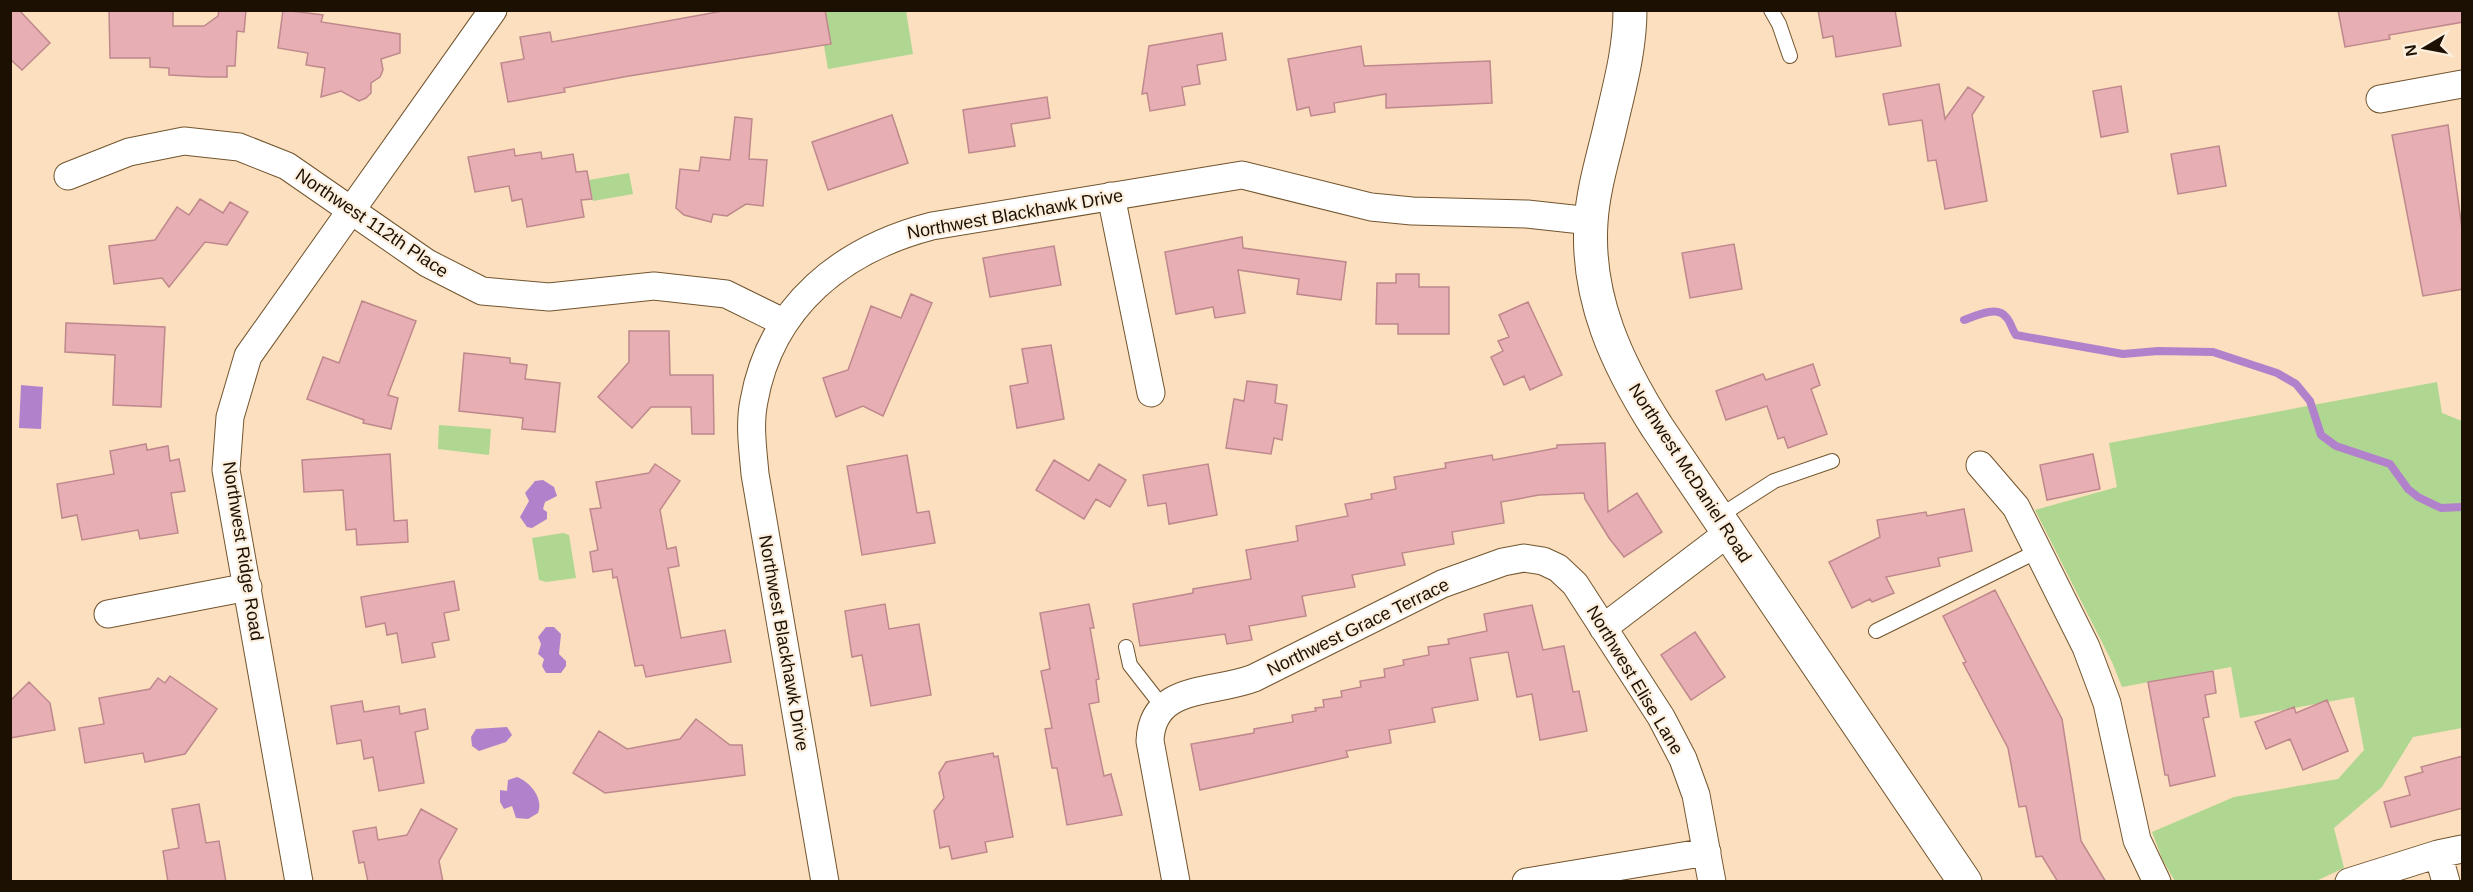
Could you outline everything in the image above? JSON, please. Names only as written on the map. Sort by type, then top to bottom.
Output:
[{"type":"street","name":"Northwest Ridge Road","points":[[299,882],[226,470],[230,417],[248,356],[493,10]]},
{"type":"street","name":"Northwest McDaniel Road","points":[[1630,10],[1628,45],[1597,182],[1592,221],[1593,275],[1598,305],[1606,330],[1635,392],[1965,882]]},
{"type":"street","points":[[2380,99],[2463,84]]},
{"type":"street","name":"Northwest 112th Place","points":[[68,176],[129,152],[184,141],[239,147],[287,166],[426,263],[482,291],[549,297],[654,286],[726,294],[783,322]]},
{"type":"street","name":"Northwest Blackhawk Drive","points":[[825,882],[755,474],[752,444],[754,401],[771,343],[783,322],[833,271],[895,236],[932,226],[1242,175],[1371,207],[1412,211],[1527,214],[1592,221]]},
{"type":"street","points":[[1112,196],[1151,393]]},
{"type":"street","points":[[1980,465],[2016,507],[2070,611],[2100,679],[2117,745],[2136,840],[2157,882]]},
{"type":"street","points":[[1604,628],[1723,525]]},
{"type":"street","name":"Northwest Grace Terrace","points":[[1165,704],[1186,694],[1234,685],[1254,678],[1442,584],[1479,570],[1524,558],[1550,564]]},
{"type":"street","name":"Northwest Elise Lane","points":[[1550,564],[1575,584],[1660,717],[1683,759],[1696,795],[1712,882]]},
{"type":"street","points":[[108,614],[248,587]]},
{"type":"street","points":[[1165,704],[1153,718],[1150,741],[1176,882]]},
{"type":"street","points":[[1526,882],[1707,852]]},
{"type":"street","points":[[2349,882],[2450,852],[2446,882]]},
{"type":"lane","points":[[1771,10],[1779,24],[1790,56]]},
{"type":"lane","points":[[1723,525],[1774,481],[1832,461]]},
{"type":"lane","points":[[1876,631],[2038,551]]},
{"type":"lane","points":[[1126,647],[1130,665],[1165,704]]},
{"type":"green space","points":[[818,11],[906,11],[913,54],[828,69]]},
{"type":"green space","points":[[629,173],[633,194],[593,201],[589,180]]},
{"type":"green space","points":[[2437,382],[2442,413],[2462,421],[2462,728],[2413,737],[2382,787],[2334,828],[2344,868],[2316,881],[2175,881],[2163,861],[2152,832],[2234,797],[2338,779],[2364,750],[2354,697],[2240,718],[2231,667],[2122,687],[2112,662],[2035,510],[2117,487],[2109,443]]},
{"type":"green space","points":[[439,425],[491,429],[489,455],[438,449]]},
{"type":"green space","points":[[563,533],[569,535],[576,578],[546,582],[539,580],[532,538]]},
{"type":"shaded area","points":[[21,385],[43,387],[41,429],[19,428]]},
{"type":"shaded area","points":[[543,480],[554,487],[557,496],[545,502],[543,509],[547,512],[547,519],[532,528],[527,527],[520,517],[529,501],[525,493],[535,481]]},
{"type":"shaded area","points":[[546,627],[554,627],[561,634],[559,654],[566,661],[566,666],[561,673],[546,673],[542,666],[544,659],[538,654],[541,644],[538,637]]},
{"type":"shaded area","points":[[507,727],[512,735],[506,742],[479,751],[472,746],[471,737],[476,729]]},
{"type":"shaded area","points":[[517,777],[535,791],[539,802],[538,813],[528,819],[516,818],[512,806],[504,809],[500,802],[500,790],[507,791],[508,780]]},
{"type":"building","points":[[10,10],[19,10],[50,43],[22,70],[10,59]]},
{"type":"building","points":[[109,10],[173,10],[173,26],[204,26],[218,16],[219,10],[246,10],[244,32],[237,31],[235,66],[227,66],[227,77],[169,75],[169,68],[150,67],[150,58],[110,58]]},
{"type":"building","points":[[283,10],[323,15],[321,22],[400,34],[400,53],[381,59],[383,70],[380,77],[371,83],[371,93],[366,98],[359,101],[341,91],[321,97],[325,68],[306,65],[308,53],[278,48]]},
{"type":"building","points":[[728,10],[825,10],[831,44],[629,76],[564,88],[565,92],[508,102],[501,63],[524,59],[520,37],[550,32],[552,42]]},
{"type":"building","points":[[1818,10],[1895,10],[1901,46],[1836,57],[1833,36],[1823,38]]},
{"type":"building","points":[[2338,10],[2463,10],[2463,22],[2389,35],[2390,39],[2345,47]]},
{"type":"building","points":[[1222,33],[1226,60],[1197,65],[1200,84],[1182,87],[1185,105],[1150,111],[1147,93],[1142,94],[1149,46]]},
{"type":"building","points":[[1361,46],[1364,66],[1490,61],[1492,103],[1386,108],[1386,94],[1334,103],[1335,112],[1311,116],[1309,107],[1297,110],[1288,59]]},
{"type":"building","points":[[1939,84],[1945,119],[1968,87],[1984,97],[1972,115],[1987,201],[1945,209],[1936,160],[1928,161],[1922,120],[1889,125],[1883,94]]},
{"type":"building","points":[[2121,86],[2128,132],[2101,137],[2093,91]]},
{"type":"building","points":[[1047,97],[1050,118],[1011,124],[1015,146],[969,153],[963,110]]},
{"type":"building","points":[[892,115],[908,163],[828,190],[812,142]]},
{"type":"building","points":[[735,117],[752,119],[749,159],[767,160],[763,206],[746,204],[727,216],[713,214],[711,222],[684,215],[676,208],[680,169],[699,171],[701,157],[730,160]]},
{"type":"building","points":[[2448,125],[2463,236],[2463,289],[2423,296],[2392,135]]},
{"type":"building","points":[[2219,146],[2226,186],[2178,194],[2171,154]]},
{"type":"building","points":[[514,149],[515,156],[541,152],[542,159],[573,154],[576,172],[587,171],[592,199],[581,200],[584,217],[527,227],[522,199],[512,201],[509,186],[475,192],[468,157]]},
{"type":"building","points":[[200,199],[223,213],[230,202],[248,212],[227,245],[205,242],[169,287],[162,278],[114,284],[109,246],[155,240],[177,207],[189,215]]},
{"type":"building","points":[[1242,237],[1243,248],[1346,262],[1341,300],[1297,294],[1299,279],[1238,270],[1245,313],[1215,318],[1213,307],[1176,314],[1165,252]]},
{"type":"building","points":[[1734,244],[1742,289],[1690,298],[1682,253]]},
{"type":"building","points":[[1054,246],[1061,285],[990,297],[983,258]]},
{"type":"building","points":[[1396,274],[1419,274],[1419,287],[1449,287],[1449,334],[1398,334],[1398,324],[1376,324],[1377,283],[1396,283]]},
{"type":"building","points":[[911,294],[932,303],[883,416],[863,406],[836,417],[823,378],[848,370],[871,306],[901,318]]},
{"type":"building","points":[[362,301],[416,321],[388,395],[398,398],[391,429],[363,423],[364,420],[307,399],[323,357],[339,363]]},
{"type":"building","points":[[1528,302],[1562,375],[1530,390],[1524,376],[1504,385],[1491,357],[1503,351],[1498,341],[1509,337],[1499,315]]},
{"type":"building","points":[[66,323],[165,327],[161,407],[113,405],[115,355],[65,352]]},
{"type":"building","points":[[629,331],[669,331],[670,375],[713,375],[714,434],[692,434],[691,407],[651,407],[632,428],[598,397],[629,362]]},
{"type":"building","points":[[1051,345],[1064,419],[1017,428],[1010,386],[1028,383],[1022,349]]},
{"type":"building","points":[[464,353],[510,358],[510,363],[527,365],[525,379],[560,383],[555,432],[522,429],[523,418],[459,411]]},
{"type":"building","points":[[1813,364],[1820,385],[1811,389],[1827,434],[1788,448],[1784,437],[1778,439],[1767,406],[1726,420],[1716,391],[1763,374],[1766,380]]},
{"type":"building","points":[[1247,381],[1277,385],[1275,403],[1287,405],[1282,440],[1274,438],[1271,454],[1226,448],[1234,399],[1244,401]]},
{"type":"building","points":[[1605,443],[1608,512],[1637,493],[1662,532],[1624,557],[1609,538],[1585,499],[1584,493],[1539,495],[1501,502],[1504,523],[1452,532],[1454,544],[1402,553],[1405,565],[1352,575],[1355,587],[1302,596],[1306,616],[1249,626],[1252,640],[1227,644],[1225,634],[1140,646],[1133,604],[1193,593],[1193,589],[1251,579],[1246,550],[1298,541],[1296,526],[1348,516],[1345,504],[1372,499],[1371,494],[1396,489],[1394,477],[1446,468],[1445,463],[1492,455],[1493,460],[1557,448],[1557,445]]},
{"type":"building","points":[[146,444],[147,450],[168,446],[170,461],[179,459],[185,491],[171,493],[178,533],[140,539],[138,530],[82,540],[77,515],[62,518],[57,484],[114,474],[110,451]]},
{"type":"building","points":[[390,454],[394,521],[407,520],[408,542],[357,545],[356,529],[346,530],[343,490],[304,492],[302,460]]},
{"type":"building","points":[[2093,454],[2100,489],[2047,500],[2040,465]]},
{"type":"building","points":[[907,455],[917,513],[929,511],[935,543],[862,555],[847,466]]},
{"type":"building","points":[[1054,460],[1089,481],[1099,464],[1126,480],[1110,507],[1096,499],[1084,519],[1036,490]]},
{"type":"building","points":[[655,464],[680,481],[660,510],[667,549],[676,547],[679,566],[668,568],[681,638],[725,630],[731,662],[646,677],[643,665],[635,666],[617,577],[613,578],[612,569],[593,572],[590,552],[598,550],[590,509],[601,508],[596,482],[649,473]]},
{"type":"building","points":[[1208,464],[1217,515],[1169,524],[1166,503],[1148,506],[1143,475]]},
{"type":"building","points":[[1964,509],[1972,551],[1938,558],[1940,566],[1886,577],[1894,593],[1872,602],[1870,599],[1852,608],[1829,562],[1880,537],[1877,520],[1926,512],[1927,516]]},
{"type":"building","points":[[454,581],[459,610],[444,613],[449,640],[432,643],[435,657],[402,663],[397,633],[387,635],[385,623],[366,627],[361,597]]},
{"type":"building","points":[[1995,590],[2062,719],[2081,841],[2106,882],[2058,882],[2042,856],[2036,857],[2026,806],[2019,807],[2008,748],[1963,663],[1966,662],[1943,616]]},
{"type":"building","points":[[885,604],[889,629],[919,624],[931,695],[871,706],[862,655],[852,657],[845,611]]},
{"type":"building","points":[[1089,604],[1094,628],[1090,628],[1099,679],[1096,680],[1099,702],[1089,704],[1104,776],[1111,774],[1122,815],[1067,825],[1057,768],[1052,768],[1045,729],[1052,728],[1041,671],[1050,669],[1040,613]]},
{"type":"building","points":[[1532,605],[1543,650],[1564,646],[1573,692],[1579,691],[1587,731],[1540,740],[1532,694],[1517,697],[1508,652],[1470,658],[1478,700],[1432,708],[1435,722],[1389,730],[1391,743],[1346,751],[1348,757],[1200,790],[1191,744],[1254,733],[1254,729],[1293,722],[1292,715],[1316,711],[1315,708],[1324,707],[1323,700],[1342,697],[1341,691],[1361,687],[1360,681],[1385,677],[1384,669],[1404,665],[1403,660],[1429,655],[1428,647],[1449,644],[1448,639],[1487,631],[1484,614]]},
{"type":"building","points":[[1695,632],[1725,677],[1691,700],[1661,655]]},
{"type":"building","points":[[2213,671],[2216,693],[2205,695],[2209,717],[2203,718],[2215,776],[2170,786],[2168,775],[2165,775],[2148,682]]},
{"type":"building","points":[[170,676],[217,709],[185,754],[145,762],[143,753],[85,763],[79,728],[104,724],[99,698],[150,689],[158,678],[165,683]]},
{"type":"building","points":[[29,682],[50,703],[55,730],[10,738],[10,701]]},
{"type":"building","points":[[2327,700],[2348,751],[2303,770],[2290,739],[2266,749],[2255,722],[2294,707],[2296,713]]},
{"type":"building","points":[[362,701],[364,712],[399,706],[400,714],[425,709],[428,729],[415,732],[424,783],[379,791],[373,757],[364,759],[361,740],[337,744],[331,706]]},
{"type":"building","points":[[696,719],[730,745],[742,745],[745,775],[605,793],[573,773],[599,731],[627,749],[680,739]]},
{"type":"building","points":[[993,753],[994,757],[998,756],[1013,837],[985,842],[987,852],[952,859],[949,846],[940,848],[934,811],[944,798],[939,773],[946,762]]},
{"type":"building","points":[[2463,756],[2463,808],[2391,827],[2384,802],[2410,795],[2405,777],[2423,772],[2421,767]]},
{"type":"building","points":[[199,804],[206,843],[219,841],[226,882],[168,882],[163,851],[179,848],[172,809]]},
{"type":"building","points":[[421,809],[457,829],[439,861],[443,882],[368,882],[364,862],[359,863],[353,831],[376,827],[378,840],[407,835]]},
{"type":"waterway","points":[[1964,320],[1986,312],[1997,312],[2008,319],[2016,335],[2123,354],[2158,351],[2213,352],[2277,373],[2296,384],[2310,401],[2321,435],[2336,446],[2390,464],[2408,489],[2418,497],[2441,508],[2462,507]]}]
